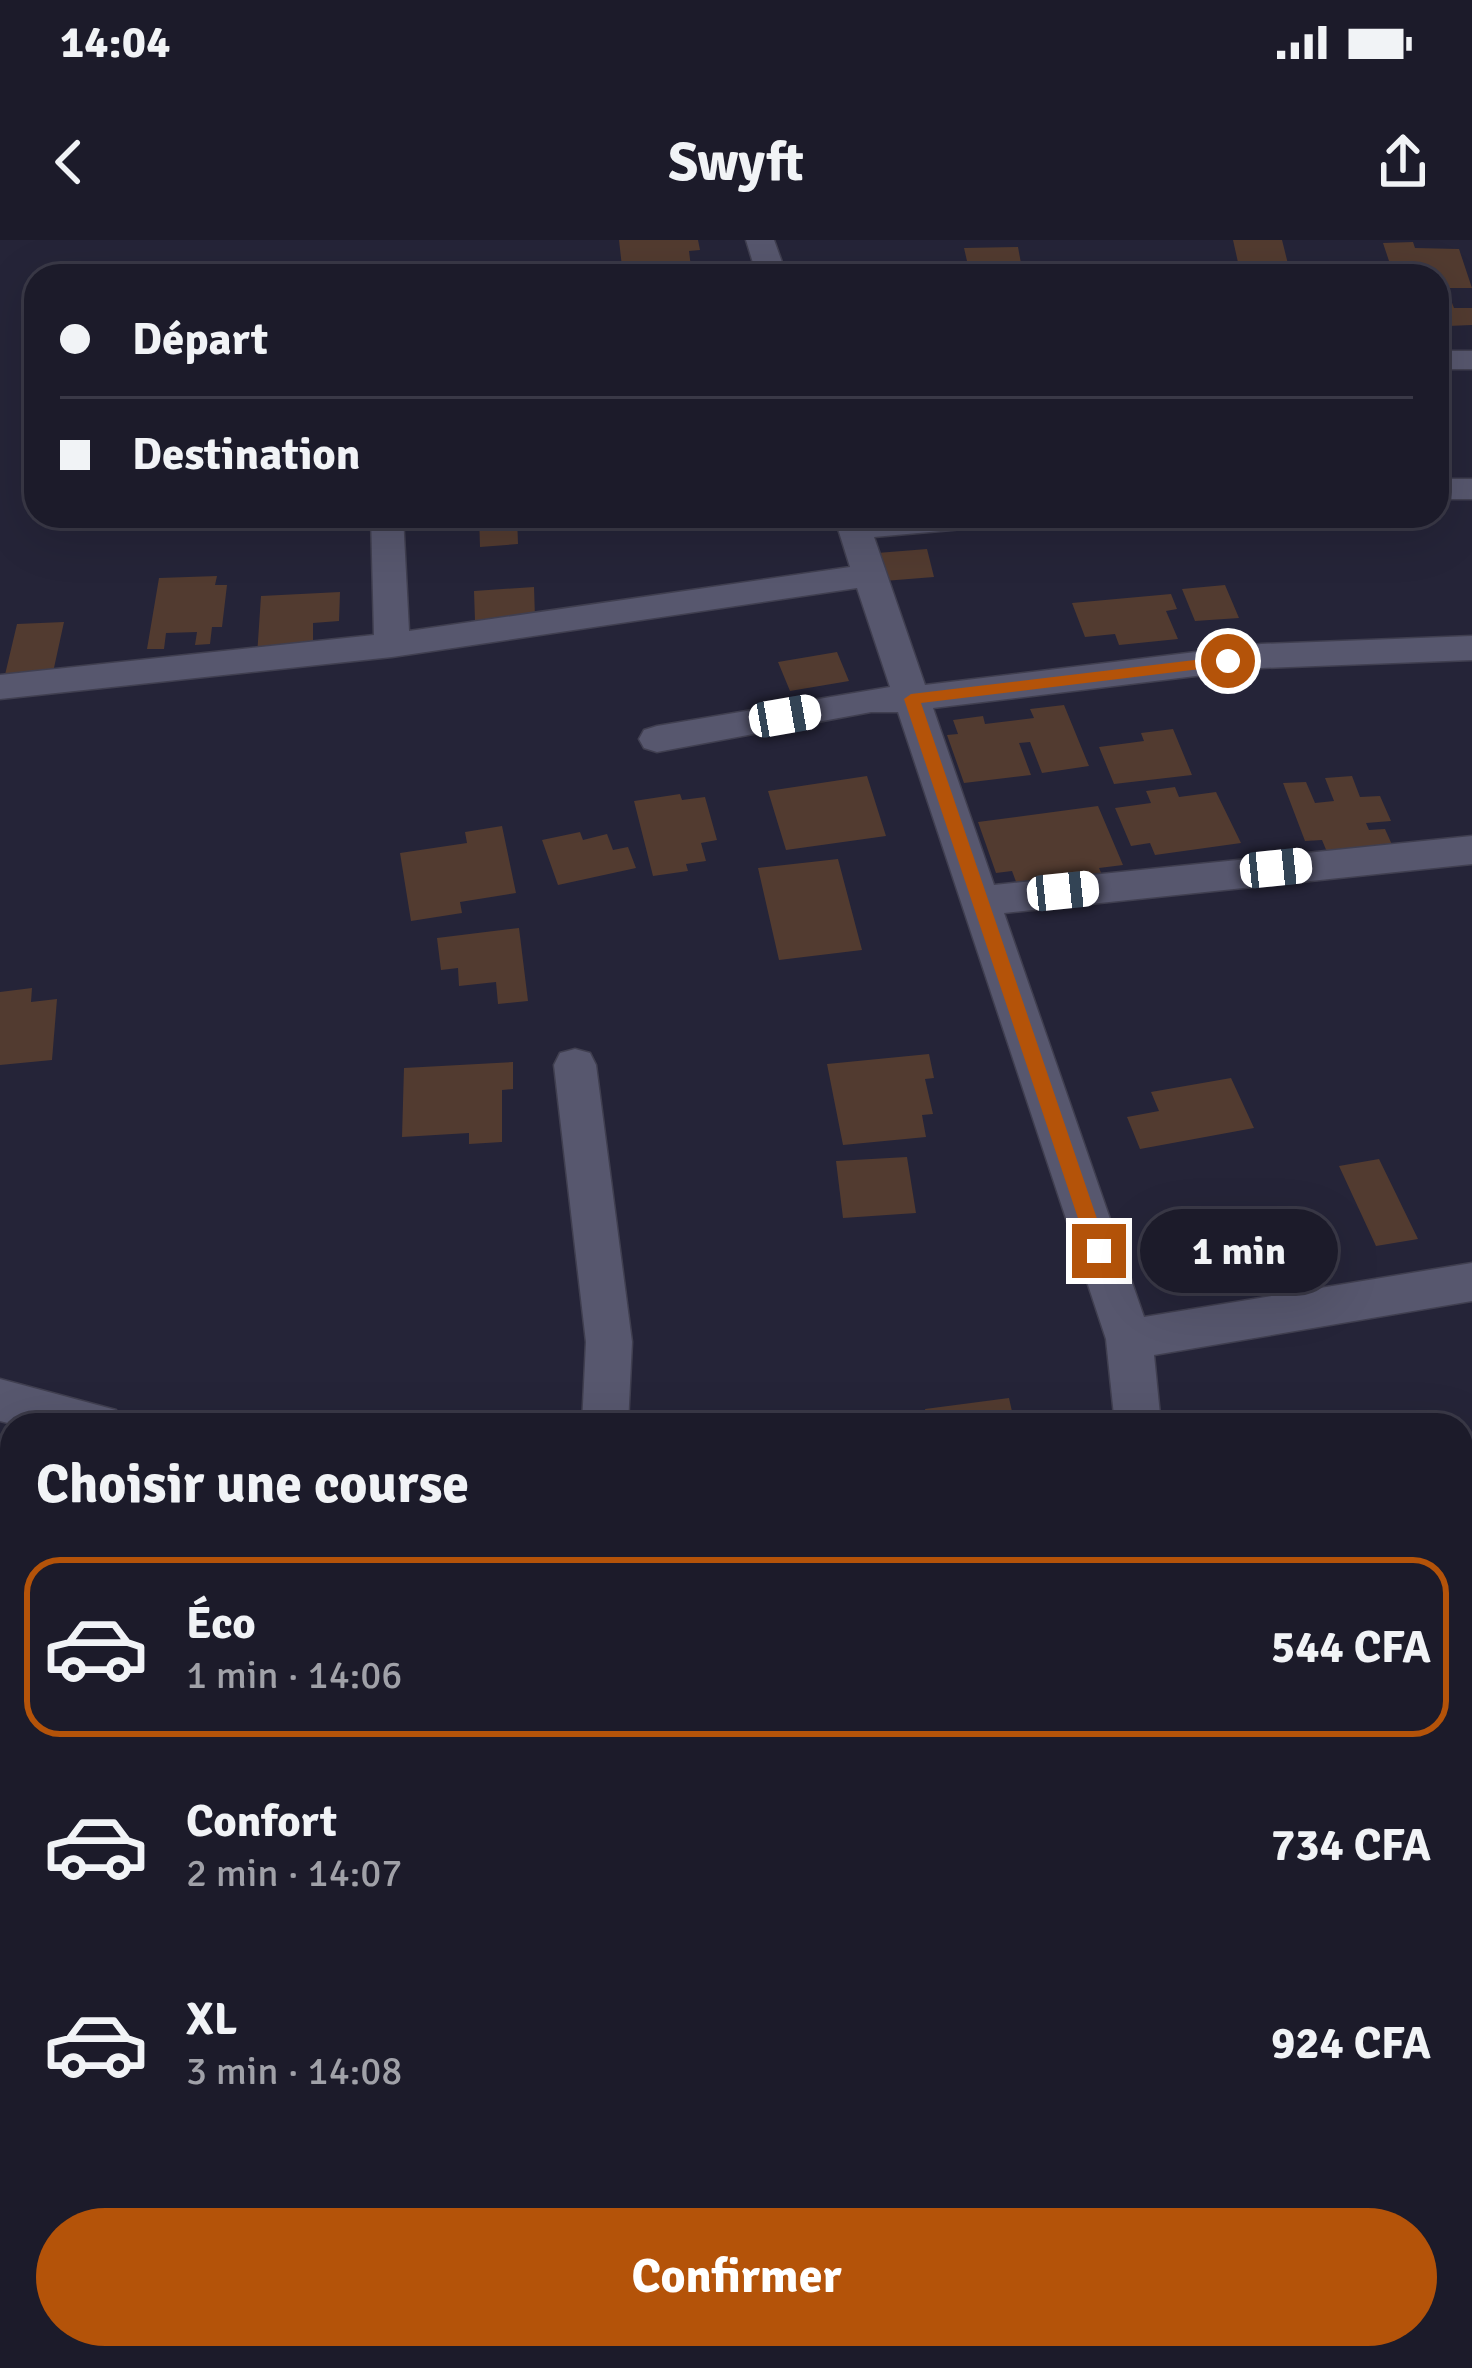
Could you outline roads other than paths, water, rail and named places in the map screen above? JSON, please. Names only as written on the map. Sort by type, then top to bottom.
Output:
[{"type":"street","points":[[387,528],[392,645]]},
{"type":"street","points":[[855,528],[977,901],[1129,1339],[1137,1413]]},
{"type":"street","points":[[0,687],[392,645],[870,575]]},
{"type":"street","points":[[657,739],[871,700],[911,699],[1182,664],[1411,646],[1472,647]]},
{"type":"street","points":[[977,901],[1472,850]]},
{"type":"street","points":[[574,1065],[609,1342],[605,1413]]},
{"type":"street","points":[[1129,1339],[1472,1282]]},
{"type":"street","points":[[0,1400],[51,1413]]}]
